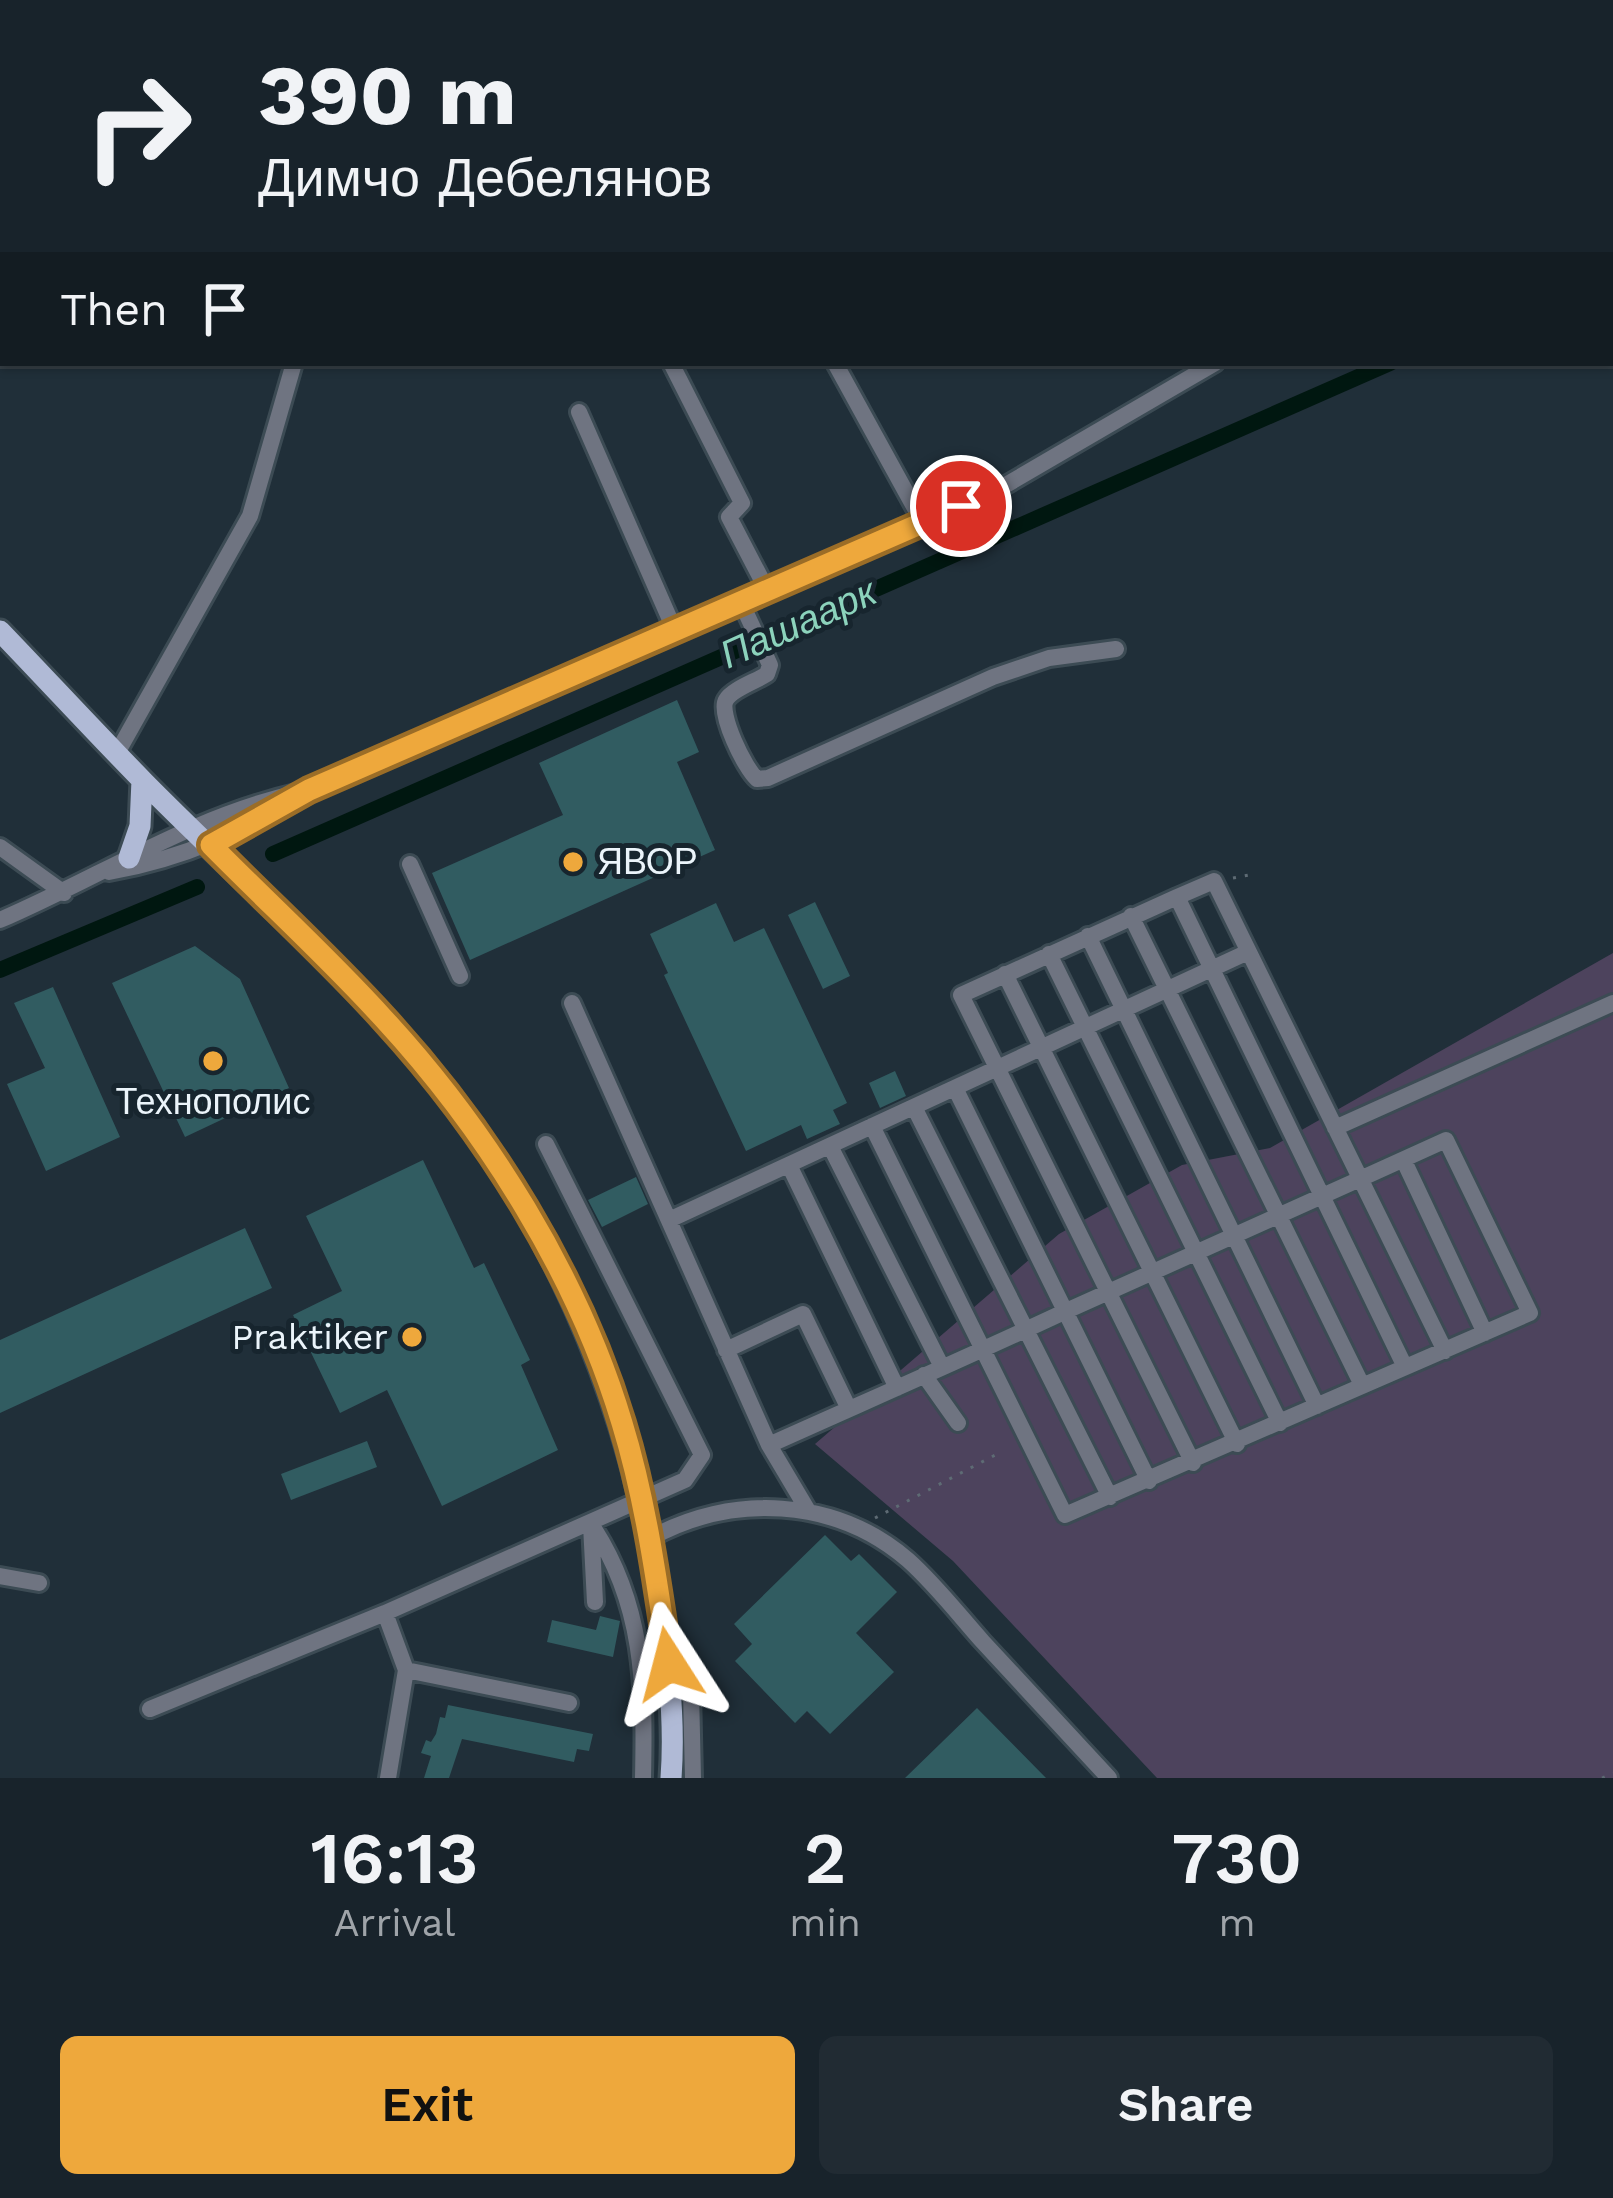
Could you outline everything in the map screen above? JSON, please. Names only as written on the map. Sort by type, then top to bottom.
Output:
[{"type":"main road","points":[[4,641],[386,1020],[481,1140],[546,1248],[591,1341],[622,1422],[650,1539],[669,1664],[671,1778]]},
{"type":"main road","points":[[129,858],[140,826],[142,779]]},
{"type":"street","points":[[117,753],[250,516],[293,366]]},
{"type":"street","points":[[673,366],[742,503],[728,518],[767,590]]},
{"type":"street","points":[[837,366],[922,523]]},
{"type":"street","points":[[109,872],[161,862],[211,845],[309,790],[999,489],[1209,366]]},
{"type":"street","points":[[579,412],[675,631]]},
{"type":"street","points":[[741,602],[764,653],[767,674],[727,698],[724,706],[732,734],[757,778],[768,778],[993,677],[1049,658],[1116,649]]},
{"type":"street","points":[[0,920],[109,872],[189,826],[242,806],[309,790]]},
{"type":"street","points":[[0,847],[64,892]]},
{"type":"street","points":[[410,864],[460,976]]},
{"type":"street","points":[[1193,1463],[961,995],[1131,916],[1214,881],[1445,1351]]},
{"type":"street","points":[[1178,896],[1405,1366]]},
{"type":"street","points":[[1131,916],[1362,1385]]},
{"type":"street","points":[[1088,936],[1317,1406]]},
{"type":"street","points":[[669,1220],[1248,952]]},
{"type":"street","points":[[1049,954],[1280,1424]]},
{"type":"street","points":[[1005,974],[1237,1444]]},
{"type":"street","points":[[572,1003],[769,1445],[807,1509]]},
{"type":"street","points":[[1335,1128],[1613,1003]]},
{"type":"street","points":[[955,1088],[1149,1480]]},
{"type":"street","points":[[914,1107],[1110,1498]]},
{"type":"street","points":[[769,1445],[924,1376],[942,1367],[982,1349],[1024,1330],[1064,1312],[1197,1253],[1324,1195],[1404,1161],[1446,1140],[1530,1313],[1065,1515],[982,1349],[872,1126]]},
{"type":"street","points":[[150,1709],[385,1613],[685,1480],[702,1455],[546,1144]]},
{"type":"street","points":[[830,1145],[942,1367]]},
{"type":"street","points":[[1404,1161],[1485,1333]]},
{"type":"street","points":[[790,1165],[897,1388]]},
{"type":"street","points":[[726,1350],[803,1315],[849,1409]]},
{"type":"street","points":[[924,1376],[958,1423]]},
{"type":"street","points":[[650,1539],[682,1521],[770,1506],[807,1509],[857,1527],[907,1559],[1109,1778]]},
{"type":"street","points":[[591,1524],[596,1602]]},
{"type":"street","points":[[591,1524],[627,1588],[642,1675],[643,1778]]},
{"type":"street","points":[[0,1576],[39,1582]]},
{"type":"street","points":[[385,1613],[406,1670],[388,1778]]},
{"type":"street","points":[[669,1664],[691,1692],[693,1778]]},
{"type":"street","points":[[406,1670],[569,1702]]},
{"type":"path","points":[[857,1527],[999,1454]]},
{"type":"path","points":[[1603,1778],[1613,1773]]},
{"type":"shaded area","points":[[1613,953],[1613,1778],[1157,1778],[953,1561],[815,1444],[1059,1234],[1182,1165],[1270,1148]]},
{"type":"building","name":"ЯВОР","points":[[677,700],[699,752],[677,762],[715,850],[470,960],[432,873],[563,815],[539,763]]},
{"type":"building","points":[[815,902],[850,976],[823,989],[788,915]]},
{"type":"building","points":[[716,903],[734,942],[764,928],[847,1103],[833,1110],[840,1124],[807,1139],[801,1125],[746,1151],[664,975],[668,973],[650,934]]},
{"type":"building","name":"Технополис","points":[[195,946],[240,979],[289,1088],[185,1137],[112,983]]},
{"type":"building","points":[[53,987],[120,1137],[46,1171],[7,1084],[45,1068],[14,1003]]},
{"type":"building","points":[[895,1071],[906,1096],[880,1108],[869,1083]]},
{"type":"building","name":"Praktiker","points":[[423,1160],[474,1268],[484,1263],[530,1360],[521,1365],[558,1450],[442,1506],[387,1390],[340,1413],[293,1315],[342,1291],[306,1216]]},
{"type":"building","points":[[636,1177],[648,1204],[602,1227],[588,1200]]},
{"type":"building","points":[[245,1228],[272,1288],[0,1413],[0,1340]]},
{"type":"building","points":[[367,1441],[377,1467],[291,1500],[281,1474]]},
{"type":"building","points":[[825,1535],[851,1561],[859,1554],[897,1592],[856,1633],[894,1672],[830,1734],[807,1711],[795,1723],[735,1661],[752,1644],[734,1624]]},
{"type":"building","points":[[600,1616],[620,1621],[613,1657],[547,1642],[552,1620],[596,1630]]},
{"type":"building","points":[[448,1705],[593,1734],[589,1751],[577,1749],[574,1762],[462,1739],[449,1778],[424,1778],[431,1756],[421,1753],[426,1740],[431,1742],[436,1734],[440,1717],[445,1718]]},
{"type":"building","points":[[977,1708],[1046,1778],[905,1778]]},
{"type":"waterway","name":"Пашаарк","points":[[273,854],[1383,366]]},
{"type":"waterway","name":"Пашаарк","points":[[0,970],[197,887]]},
{"type":"place","name":"ЯВОР","points":[[573,862]]},
{"type":"place","name":"Технополис","points":[[213,1061]]},
{"type":"place","name":"Praktiker","points":[[412,1337]]},
{"type":"route","points":[[669,1664],[650,1539],[622,1422],[591,1341],[546,1248],[481,1140],[386,1020],[211,845],[309,790],[961,506]]}]
